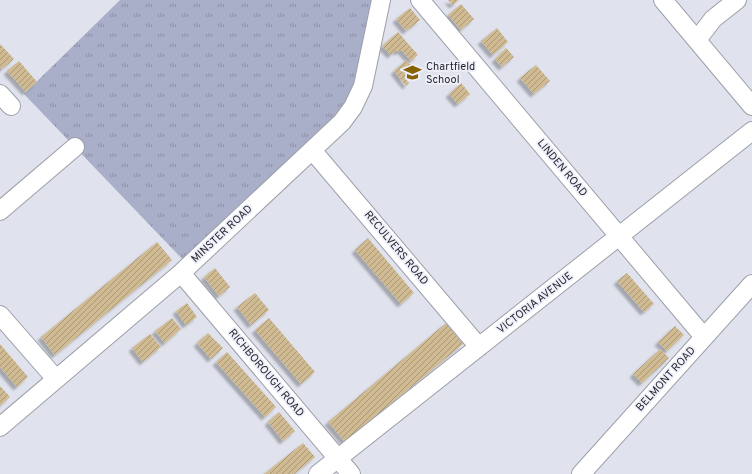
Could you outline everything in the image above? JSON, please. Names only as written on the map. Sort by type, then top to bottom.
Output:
[{"type":"street","name":"MINSTER ROAD","points":[[0,427],[181,273],[342,122],[353,107],[363,86],[372,49],[381,0]]},
{"type":"street","name":"LINDEN ROAD","points":[[420,0],[704,337]]},
{"type":"street","points":[[663,0],[752,106]]},
{"type":"street","points":[[697,40],[713,19],[737,0]]},
{"type":"street","name":"VICTORIA AVENUE","points":[[318,474],[752,131]]},
{"type":"street","points":[[0,210],[75,147]]},
{"type":"street","name":"RECULVERS ROAD","points":[[312,150],[479,347]]},
{"type":"street","name":"RICHBOROUGH ROAD","points":[[181,273],[350,474]]},
{"type":"street","name":"BELMONT ROAD","points":[[581,474],[752,284]]},
{"type":"street","points":[[0,315],[56,379]]},
{"type":"green space","points":[[120,0],[381,0],[359,96],[188,265],[24,94]]},
{"type":"building","points":[[448,0],[459,0],[453,5]]},
{"type":"building","points":[[461,4],[474,19],[461,30],[448,15]]},
{"type":"building","points":[[410,8],[420,20],[406,31],[396,19]]},
{"type":"building","points":[[497,28],[508,42],[493,55],[481,41]]},
{"type":"building","points":[[398,32],[418,55],[411,61],[401,50],[398,52],[396,50],[391,55],[382,46]]},
{"type":"building","points":[[0,44],[14,59],[2,69],[0,67]]},
{"type":"building","points":[[506,48],[514,57],[502,67],[495,59]]},
{"type":"building","points":[[406,60],[414,69],[404,77],[409,83],[406,86],[394,71]]},
{"type":"building","points":[[19,61],[37,82],[26,92],[7,71]]},
{"type":"building","points":[[536,65],[550,81],[534,94],[520,78]]},
{"type":"building","points":[[461,83],[470,94],[458,104],[449,94]]},
{"type":"building","points":[[368,238],[414,293],[401,304],[355,250]]},
{"type":"building","points":[[157,242],[172,260],[55,355],[41,337]]},
{"type":"building","points":[[215,268],[230,287],[219,296],[204,277]]},
{"type":"building","points":[[627,273],[654,304],[644,312],[617,281]]},
{"type":"building","points":[[255,293],[269,310],[251,325],[237,307]]},
{"type":"building","points":[[187,303],[197,317],[186,325],[176,311]]},
{"type":"building","points":[[172,318],[181,329],[165,343],[155,331]]},
{"type":"building","points":[[269,318],[315,372],[301,384],[255,330]]},
{"type":"building","points":[[446,323],[463,344],[345,442],[328,422]]},
{"type":"building","points":[[675,326],[684,335],[667,351],[658,342]]},
{"type":"building","points":[[208,333],[223,348],[211,359],[197,343]]},
{"type":"building","points":[[150,334],[161,347],[143,362],[132,348]]},
{"type":"building","points":[[0,344],[28,377],[17,387],[0,367]]},
{"type":"building","points":[[660,349],[669,358],[642,383],[633,374]]},
{"type":"building","points":[[227,352],[276,407],[265,417],[216,362]]},
{"type":"building","points":[[0,386],[10,397],[0,406]]},
{"type":"building","points":[[279,412],[295,431],[283,441],[268,422]]},
{"type":"building","points":[[303,443],[315,457],[294,474],[264,474]]},
{"type":"place","name":"Chartfield School","points":[[413,73]]}]
